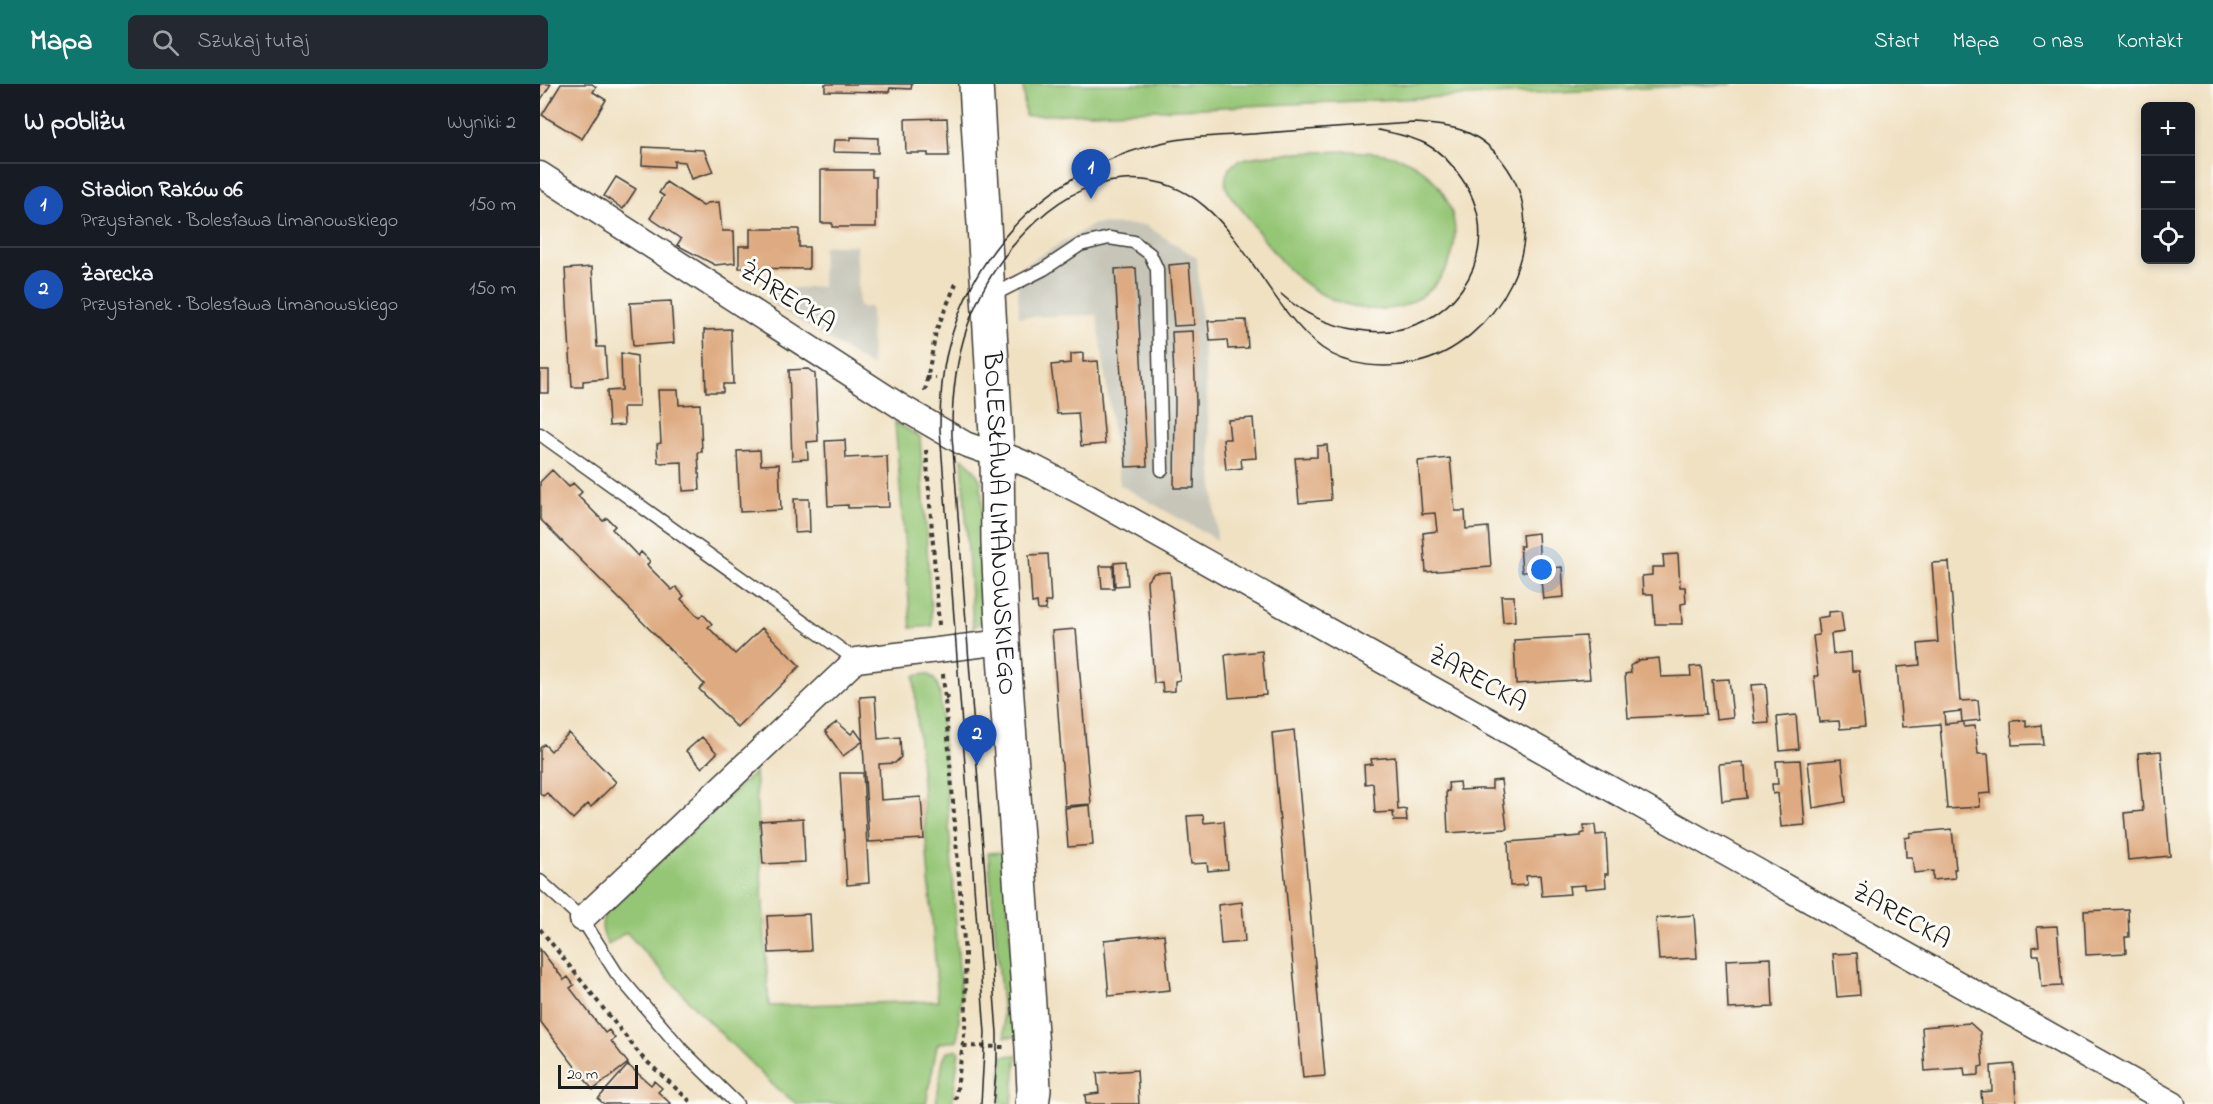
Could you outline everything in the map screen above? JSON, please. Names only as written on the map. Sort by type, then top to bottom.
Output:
[{"type":"street","name":"BOLESŁAWA LIMANOWSKIEGO","points":[[976,84],[997,452],[998,543],[1003,642],[1032,1047],[1034,1090],[1032,1104]]},
{"type":"street","name":"ŻARECKA","points":[[540,174],[903,408],[965,444],[997,452],[1033,466],[1083,493],[2173,1104]]},
{"type":"street","points":[[582,919],[856,660],[1003,642]]},
{"type":"lane","points":[[988,298],[1044,269],[1080,245],[1109,238],[1134,242],[1150,254],[1157,269],[1162,470]]},
{"type":"lane","points":[[540,434],[856,660]]},
{"type":"lane","points":[[540,881],[582,919],[617,974],[682,1050],[737,1104]]},
{"type":"path","points":[[925,398],[926,378],[936,331],[951,291],[960,275]]},
{"type":"path","points":[[926,378],[936,378]]},
{"type":"path","points":[[925,442],[940,634]]},
{"type":"path","points":[[942,664],[965,954],[966,1020],[956,1104]]},
{"type":"path","points":[[945,697],[953,697]]},
{"type":"path","points":[[540,929],[642,1057],[693,1104]]},
{"type":"shaded area","points":[[1094,224],[1145,225],[1197,258],[1217,540],[1120,485],[1097,315],[1019,317],[1017,269]]},
{"type":"shaded area","points":[[856,245],[859,307],[871,307],[872,367],[768,301],[775,290],[822,286],[823,246]]},
{"type":"green space","points":[[1023,84],[1732,84],[1025,116]]},
{"type":"green space","points":[[1345,151],[1399,157],[1415,165],[1429,176],[1448,203],[1455,235],[1453,251],[1447,267],[1428,291],[1407,304],[1384,309],[1363,308],[1342,303],[1313,289],[1293,274],[1276,255],[1227,189],[1225,181],[1228,171],[1234,164],[1244,159],[1271,155]]},
{"type":"green space","points":[[895,422],[920,437],[932,626],[911,628]]},
{"type":"green space","points":[[962,458],[973,468],[981,481],[987,614],[985,619],[973,628]]},
{"type":"green space","points":[[927,674],[933,678],[940,695],[961,998],[957,1041],[937,1045],[926,1104],[797,1104],[776,1088],[700,1013],[626,932],[608,945],[602,929],[603,917],[605,912],[755,772],[769,1006],[938,1001],[914,676]]},
{"type":"green space","points":[[1004,852],[1018,1037],[1005,1037],[988,853]]},
{"type":"green space","points":[[956,1049],[959,1051],[952,1104],[936,1104],[943,1060],[947,1052]]},
{"type":"green space","points":[[1017,1055],[1012,1104],[1000,1104],[1003,1056]]},
{"type":"building","points":[[540,84],[551,84],[540,101]]},
{"type":"building","points":[[561,84],[592,84],[596,87],[593,92],[606,100],[582,139],[542,115]]},
{"type":"building","points":[[825,84],[912,84],[911,89],[890,88],[889,92],[825,91]]},
{"type":"building","points":[[947,118],[949,156],[906,153],[905,119]]},
{"type":"building","points":[[851,137],[878,138],[878,153],[833,152],[834,140],[851,140]]},
{"type":"building","points":[[643,147],[704,150],[713,172],[691,179],[685,162],[674,161],[674,167],[642,165]]},
{"type":"building","points":[[821,170],[872,170],[872,177],[876,177],[876,227],[832,227],[832,223],[821,223]]},
{"type":"building","points":[[616,177],[636,189],[623,209],[604,196]]},
{"type":"building","points":[[666,182],[703,206],[707,203],[719,202],[722,231],[734,231],[735,263],[715,265],[677,245],[681,239],[650,218],[664,196],[659,193]]},
{"type":"building","points":[[750,229],[799,229],[799,247],[809,247],[809,269],[739,268],[739,246],[750,246]]},
{"type":"building","points":[[1189,263],[1194,325],[1174,326],[1169,265]]},
{"type":"building","points":[[592,267],[597,347],[605,347],[607,379],[583,381],[583,387],[572,387],[565,269]]},
{"type":"building","points":[[1136,268],[1147,466],[1126,467],[1115,269]]},
{"type":"building","points":[[671,301],[674,343],[633,346],[630,303]]},
{"type":"building","points":[[1246,320],[1248,348],[1228,349],[1227,340],[1210,341],[1208,321]]},
{"type":"building","points":[[731,329],[733,384],[723,384],[723,392],[706,392],[704,330]]},
{"type":"building","points":[[1193,331],[1196,402],[1194,488],[1174,488],[1175,401],[1172,332]]},
{"type":"building","points":[[621,353],[637,356],[639,407],[623,407],[624,425],[609,426],[607,391],[622,390]]},
{"type":"building","points":[[1083,353],[1083,362],[1098,361],[1105,444],[1081,446],[1078,413],[1057,414],[1051,365],[1071,363],[1071,354]]},
{"type":"building","points":[[808,369],[815,374],[818,441],[807,442],[808,459],[792,460],[789,370]]},
{"type":"building","points":[[540,370],[549,370],[549,393],[540,393]]},
{"type":"building","points":[[658,390],[678,390],[679,405],[700,404],[702,452],[698,452],[700,490],[683,491],[682,462],[658,463],[657,444],[661,443]]},
{"type":"building","points":[[1253,418],[1256,458],[1241,459],[1242,468],[1226,470],[1223,439],[1230,439],[1228,420]]},
{"type":"building","points":[[845,440],[846,458],[887,456],[889,507],[828,506],[825,441]]},
{"type":"building","points":[[1327,445],[1331,500],[1299,503],[1295,458],[1317,457],[1317,446]]},
{"type":"building","points":[[760,450],[761,465],[779,464],[781,510],[740,512],[737,451]]},
{"type":"building","points":[[1450,458],[1455,511],[1465,511],[1466,529],[1488,527],[1491,567],[1426,572],[1423,533],[1437,531],[1435,513],[1422,514],[1418,461]]},
{"type":"building","points":[[552,470],[569,487],[573,483],[582,492],[578,496],[603,521],[607,518],[615,526],[612,529],[638,556],[641,552],[650,561],[647,565],[672,590],[676,587],[684,596],[681,599],[699,618],[703,614],[712,624],[708,627],[735,654],[762,628],[800,666],[738,728],[699,689],[704,684],[540,519],[540,482]]},
{"type":"building","points":[[794,499],[809,499],[810,532],[795,533]]},
{"type":"building","points":[[1538,533],[1540,569],[1562,567],[1564,597],[1543,599],[1540,571],[1522,572],[1520,546],[1523,546],[1522,535]]},
{"type":"building","points":[[1048,554],[1051,602],[1045,602],[1046,610],[1038,610],[1037,602],[1032,603],[1029,555]]},
{"type":"building","points":[[1678,554],[1680,587],[1685,587],[1686,603],[1681,604],[1682,624],[1655,624],[1653,594],[1643,594],[1642,576],[1652,575],[1652,567],[1664,567],[1663,555]]},
{"type":"building","points":[[1126,562],[1128,585],[1115,586],[1114,563]]},
{"type":"building","points":[[1949,562],[1960,701],[1978,700],[1980,720],[1962,722],[1961,711],[1944,713],[1945,724],[1964,722],[1964,727],[1975,726],[1978,754],[1988,754],[1991,793],[1979,794],[1980,807],[1947,809],[1940,724],[1902,727],[1897,667],[1920,665],[1918,644],[1938,642],[1932,563]]},
{"type":"building","points":[[1100,566],[1113,566],[1114,588],[1102,588]]},
{"type":"building","points":[[1170,572],[1180,680],[1175,681],[1175,691],[1163,692],[1162,682],[1154,683],[1147,581],[1154,573]]},
{"type":"building","points":[[1501,596],[1514,596],[1515,621],[1503,622]]},
{"type":"building","points":[[1841,611],[1844,632],[1831,634],[1833,654],[1851,652],[1852,671],[1859,671],[1865,727],[1840,729],[1839,721],[1819,722],[1814,676],[1818,676],[1813,636],[1819,635],[1817,618],[1829,616],[1829,612]]},
{"type":"building","points":[[1076,629],[1091,804],[1065,806],[1052,631]]},
{"type":"building","points":[[1586,636],[1590,679],[1516,684],[1514,640]]},
{"type":"building","points":[[1262,651],[1266,695],[1229,698],[1225,655]]},
{"type":"building","points":[[1659,658],[1661,677],[1691,676],[1690,667],[1701,666],[1706,714],[1628,718],[1625,674],[1631,673],[1630,666],[1639,660]]},
{"type":"building","points":[[1729,679],[1733,717],[1716,719],[1712,680]]},
{"type":"building","points":[[1766,684],[1769,723],[1755,724],[1751,685]]},
{"type":"building","points":[[875,696],[878,739],[900,737],[901,757],[895,763],[879,764],[881,800],[921,797],[924,839],[869,842],[860,697]]},
{"type":"building","points":[[1796,715],[1799,749],[1780,751],[1777,717]]},
{"type":"building","points":[[2026,720],[2026,727],[2041,725],[2043,744],[2012,745],[2011,721]]},
{"type":"building","points":[[837,722],[851,734],[855,730],[863,741],[843,756],[825,731]]},
{"type":"building","points":[[1294,730],[1325,1076],[1303,1078],[1272,733]]},
{"type":"building","points":[[569,733],[616,782],[591,807],[588,804],[573,819],[547,793],[543,796],[540,793],[540,748],[544,744],[551,751]]},
{"type":"building","points":[[702,737],[717,753],[702,768],[686,751]]},
{"type":"building","points":[[2161,751],[2170,856],[2128,860],[2124,813],[2143,811],[2138,753]]},
{"type":"building","points":[[1395,757],[1398,810],[1406,809],[1407,821],[1394,821],[1393,812],[1375,813],[1373,783],[1365,784],[1364,765],[1372,764],[1371,759]]},
{"type":"building","points":[[1842,759],[1846,802],[1813,808],[1808,762]]},
{"type":"building","points":[[1800,760],[1805,825],[1781,827],[1778,793],[1773,794],[1772,784],[1778,784],[1776,761]]},
{"type":"building","points":[[1742,762],[1745,767],[1747,798],[1722,801],[1719,764]]},
{"type":"building","points":[[840,773],[863,773],[869,883],[847,885]]},
{"type":"building","points":[[1501,780],[1507,829],[1448,833],[1446,791],[1449,791],[1448,783],[1459,782],[1460,790],[1492,789],[1492,781]]},
{"type":"building","points":[[1090,805],[1093,845],[1068,847],[1065,808]]},
{"type":"building","points":[[1203,815],[1204,823],[1224,821],[1228,869],[1208,871],[1207,863],[1191,864],[1187,816]]},
{"type":"building","points":[[803,818],[805,862],[763,864],[760,821]]},
{"type":"building","points":[[1584,825],[1595,825],[1596,835],[1606,834],[1608,874],[1605,874],[1606,887],[1585,889],[1585,885],[1569,886],[1570,894],[1542,896],[1540,875],[1526,876],[1527,885],[1510,886],[1508,842],[1581,836],[1584,833]]},
{"type":"building","points":[[1952,829],[1955,878],[1933,880],[1933,871],[1914,873],[1912,857],[1906,857],[1905,838],[1910,837],[1910,833]]},
{"type":"building","points":[[1242,902],[1245,942],[1221,944],[1218,905]]},
{"type":"building","points":[[2128,909],[2129,937],[2125,937],[2126,953],[2086,955],[2084,911]]},
{"type":"building","points":[[809,914],[811,951],[769,953],[767,916]]},
{"type":"building","points":[[1694,915],[1697,958],[1659,960],[1656,918]]},
{"type":"building","points":[[2057,926],[2062,986],[2042,987],[2039,955],[2033,955],[2033,947],[2039,946],[2037,927]]},
{"type":"building","points":[[1164,934],[1170,990],[1109,996],[1104,940]]},
{"type":"building","points":[[540,949],[564,980],[568,977],[574,985],[570,988],[605,1033],[609,1030],[615,1038],[611,1041],[628,1063],[593,1090],[540,1021]]},
{"type":"building","points":[[1857,953],[1860,995],[1837,997],[1833,954]]},
{"type":"building","points":[[1771,958],[1773,1007],[1728,1009],[1726,960]]},
{"type":"building","points":[[1970,1023],[1980,1032],[1983,1066],[1979,1067],[1979,1075],[1965,1076],[1964,1068],[1925,1071],[1922,1027]]},
{"type":"building","points":[[2014,1064],[2016,1104],[1982,1104],[1981,1092],[1992,1091],[1991,1066]]},
{"type":"building","points":[[628,1065],[651,1085],[654,1081],[662,1088],[658,1092],[671,1104],[604,1104],[598,1099]]},
{"type":"building","points":[[1137,1070],[1139,1104],[1086,1104],[1085,1095],[1099,1093],[1097,1073]]},
{"type":"tram line","points":[[981,1104],[985,1033],[940,430],[941,389],[948,349],[960,311],[977,275],[999,244],[1025,215],[1054,191],[1087,170],[1123,154],[1183,139],[1414,123],[1455,128],[1467,133],[1485,143],[1499,157],[1519,191],[1525,222],[1522,253],[1511,284],[1493,311],[1471,335],[1444,352],[1415,363],[1391,366],[1367,365],[1343,359],[1322,348],[1298,326],[1237,242],[1215,216],[1190,195],[1159,183],[1123,180],[1108,182],[1082,190],[1058,203],[1036,221],[1007,253],[978,301],[960,352],[955,379],[952,436],[997,1033],[993,1104]]},
{"type":"tram line","points":[[1281,294],[1298,308],[1338,326],[1359,330],[1390,331],[1419,323],[1443,309],[1462,288],[1475,264],[1480,236],[1476,208],[1462,179],[1446,159],[1426,144],[1409,137],[1378,130]]},
{"type":"place","name":"Stadion Raków 06","points":[[1091,199]]},
{"type":"place","name":"Żarecka","points":[[977,765]]}]
